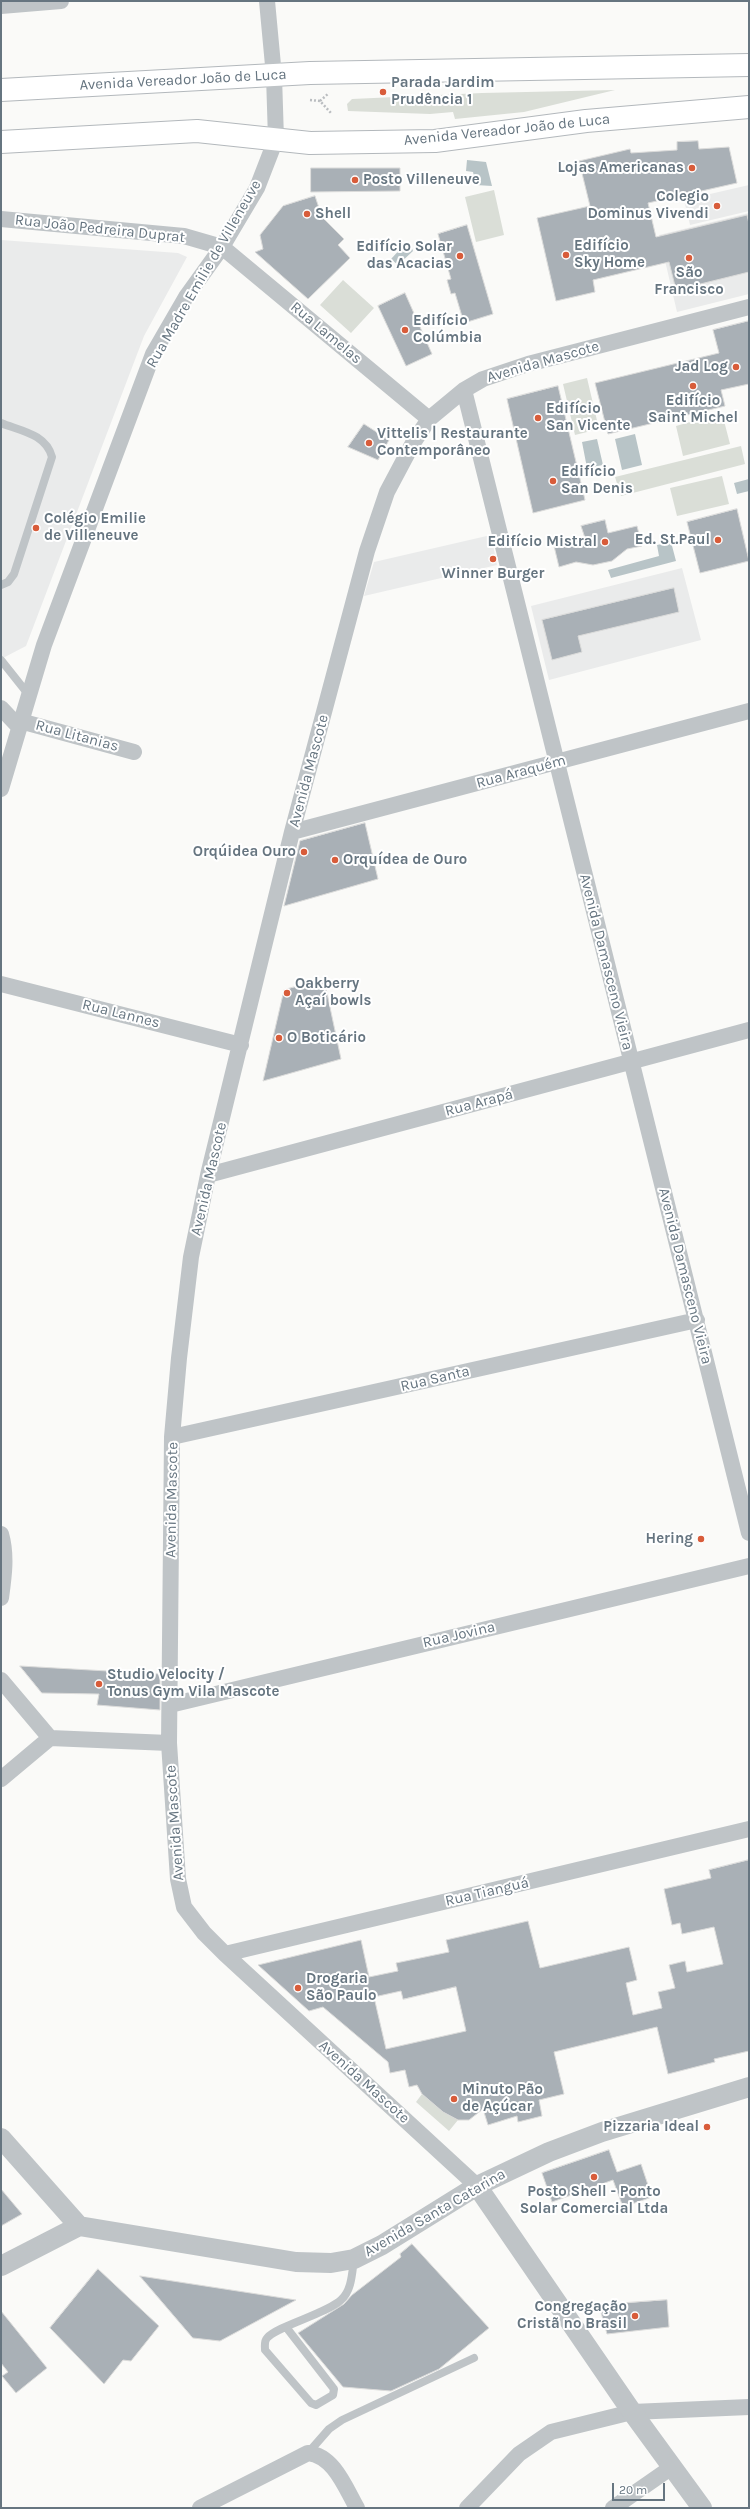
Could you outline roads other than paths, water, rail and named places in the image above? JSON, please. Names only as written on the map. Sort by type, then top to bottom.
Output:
[{"type":"main road","name":"Avenida Vereador João de Luca","points":[[1,90],[345,72],[749,65]]},
{"type":"main road","name":"Avenida Vereador João de Luca","points":[[1,142],[197,131],[310,143],[435,140],[586,122],[749,107]]},
{"type":"street","points":[[1,6],[60,1]]},
{"type":"street","name":"Rua Madre Emilie de Villeneuve","points":[[1,789],[19,724],[44,645],[153,354],[186,297],[222,247],[257,188],[276,139],[274,76],[267,1]]},
{"type":"street","name":"Rua João Pedreira Duprat","points":[[1,219],[184,236],[222,247]]},
{"type":"street","name":"Rua Lamelas","points":[[222,247],[429,419]]},
{"type":"street","name":"Avenida Mascote","points":[[477,2186],[225,1954],[204,1933],[184,1907],[178,1879],[169,1743],[172,1437],[179,1358],[191,1257],[208,1175],[292,832],[367,551],[387,492],[412,443],[429,419],[464,390],[483,379],[528,364],[749,307]]},
{"type":"street","name":"Avenida Damasceno Vieira","points":[[464,390],[749,1533]]},
{"type":"street","points":[[1,708],[19,724]]},
{"type":"street","name":"Rua Araquém","points":[[292,832],[749,712]]},
{"type":"street","name":"Rua Litanias","points":[[19,724],[134,752]]},
{"type":"street","name":"Rua Lannes","points":[[1,984],[241,1045]]},
{"type":"street","name":"Rua Arapá","points":[[208,1175],[749,1030]]},
{"type":"street","name":"Rua Santa","points":[[172,1437],[697,1320]]},
{"type":"street","points":[[1,1534],[4,1546],[5,1571],[1,1598]]},
{"type":"street","name":"Rua Jovina","points":[[170,1705],[749,1566]]},
{"type":"street","points":[[1,1680],[50,1738]]},
{"type":"street","points":[[1,1779],[50,1738],[169,1743]]},
{"type":"street","name":"Rua Tianguá","points":[[225,1954],[749,1829]]},
{"type":"street","name":"Avenida Santa Catarina","points":[[79,2226],[296,2262],[331,2263],[354,2259],[382,2245],[477,2186],[549,2152],[602,2132],[749,2087]]},
{"type":"street","points":[[1,2138],[79,2226],[1,2266]]},
{"type":"street","points":[[477,2186],[632,2412],[702,2508]]},
{"type":"street","points":[[467,2508],[519,2454],[551,2432],[632,2412],[749,2407]]},
{"type":"street","points":[[200,2508],[308,2453],[319,2454],[328,2461],[357,2508]]},
{"type":"street","points":[[613,2508],[672,2467]]},
{"type":"lane","points":[[1,423],[42,439],[50,447],[52,457],[14,574],[8,582],[1,585]]},
{"type":"lane","points":[[1,660],[28,694]]},
{"type":"lane","points":[[286,2328],[334,2389],[333,2395],[316,2405],[311,2403],[265,2350],[268,2337],[341,2300],[348,2291],[354,2259]]},
{"type":"lane","points":[[308,2453],[330,2429],[342,2420],[474,2358]]},
{"type":"place","name":"Parada Jardim Prudência 1","points":[[383,92]]},
{"type":"place","name":"Lojas Americanas","points":[[692,168]]},
{"type":"place","name":"Posto Villeneuve","points":[[355,180]]},
{"type":"place","name":"Colegio Dominus Vivendi","points":[[717,206]]},
{"type":"place","name":"Shell","points":[[307,214]]},
{"type":"place","name":"Edifício Sky Home","points":[[566,255]]},
{"type":"place","name":"Edifício Solar das Acacias","points":[[460,256]]},
{"type":"place","name":"São Francisco","points":[[689,258]]},
{"type":"place","name":"Edifício Colúmbia","points":[[405,330]]},
{"type":"place","name":"Jad Log","points":[[736,367]]},
{"type":"place","name":"Edifício Saint Michel","points":[[693,386]]},
{"type":"place","name":"Edifício San Vicente","points":[[538,418]]},
{"type":"place","name":"Vittelis | Restaurante Contemporâneo","points":[[369,443]]},
{"type":"place","name":"Edifício San Denis","points":[[553,481]]},
{"type":"place","name":"Colégio Emilie de Villeneuve","points":[[36,528]]},
{"type":"place","name":"Ed. St.Paul","points":[[718,540]]},
{"type":"place","name":"Edifício Mistral","points":[[605,542]]},
{"type":"place","name":"Winner Burger","points":[[493,559]]},
{"type":"place","name":"Orqúidea Ouro","points":[[304,852]]},
{"type":"place","name":"Orquídea de Ouro","points":[[335,860]]},
{"type":"place","name":"Oakberry Açaí bowls","points":[[287,993]]},
{"type":"place","name":"O Boticário","points":[[279,1038]]},
{"type":"place","name":"Hering","points":[[701,1539]]},
{"type":"place","name":"Studio Velocity / Tonus Gym Vila Mascote","points":[[99,1684]]},
{"type":"place","name":"Drogaria São Paulo","points":[[298,1988]]},
{"type":"place","name":"Minuto Pão de Açúcar","points":[[454,2099]]},
{"type":"place","name":"Pizzaria Ideal","points":[[707,2127]]},
{"type":"place","name":"Posto Shell - Ponto Solar Comercial Ltda","points":[[594,2177]]},
{"type":"place","name":"Congregação Cristã no Brasil","points":[[635,2316]]}]
